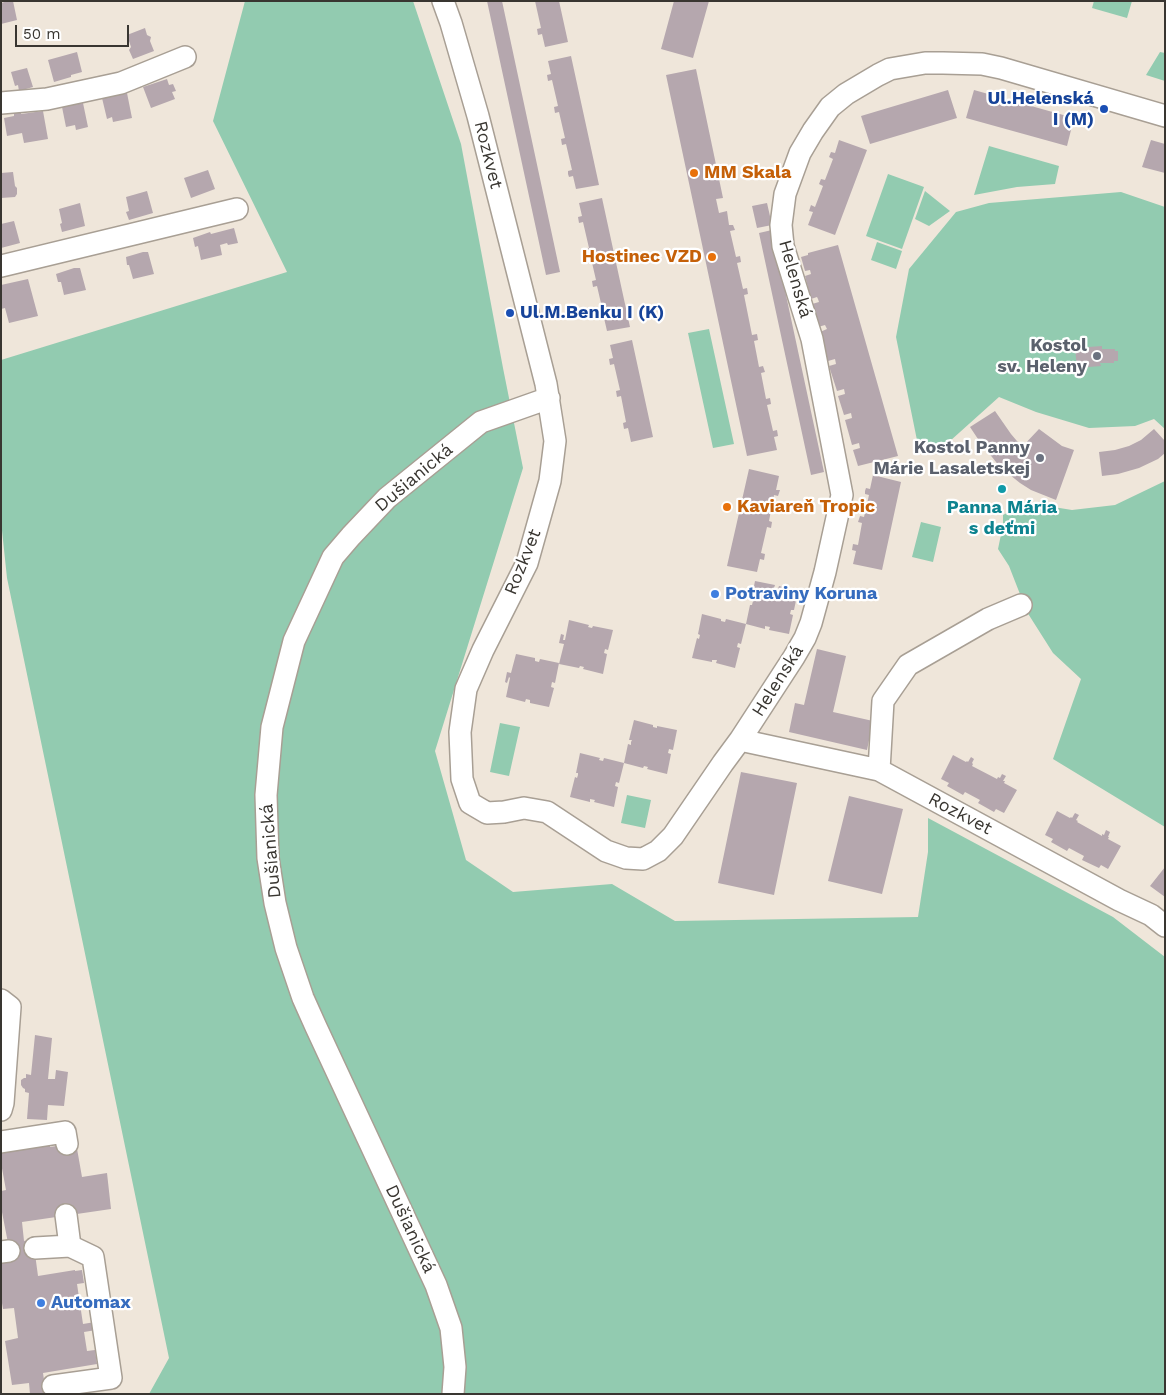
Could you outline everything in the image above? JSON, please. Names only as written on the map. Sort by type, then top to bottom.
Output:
[{"type":"street","name":"Rozkvet","points":[[443,1],[478,116],[546,384],[555,441],[550,481],[527,562],[483,650],[466,689],[460,732],[462,779],[470,803],[486,813],[524,808],[547,812],[606,851],[626,858],[643,859],[658,851],[673,836],[734,748],[879,770],[1119,900],[1151,915],[1165,926]]},
{"type":"street","points":[[1,103],[47,99],[121,83],[185,57]]},
{"type":"street","name":"Helenská","points":[[734,748],[805,638],[825,572],[842,495],[812,339],[782,246],[781,225],[785,194],[800,153],[812,131],[830,107],[846,94],[890,69],[925,63],[982,64],[1001,68],[1165,116]]},
{"type":"street","points":[[1,266],[237,209]]},
{"type":"street","name":"Dušianická","points":[[453,1394],[455,1366],[451,1328],[436,1284],[316,1027],[286,948],[275,903],[268,858],[266,795],[272,727],[294,640],[333,557],[387,498],[481,422],[549,398]]},
{"type":"street","points":[[879,770],[883,701],[908,665],[988,619],[1021,605]]},
{"type":"street","points":[[1,1000],[10,1007],[1,1110]]},
{"type":"street","points":[[1,1142],[65,1132],[67,1144]]},
{"type":"street","points":[[66,1215],[70,1246]]},
{"type":"street","points":[[35,1248],[70,1246],[92,1257],[111,1378],[53,1386]]},
{"type":"green space","points":[[245,1],[413,1],[461,144],[523,468],[435,751],[466,860],[513,892],[612,884],[675,921],[918,917],[928,852],[928,818],[1113,917],[1165,957],[1165,1394],[149,1394],[169,1358],[7,578],[1,521],[1,360],[287,272],[213,121]]},
{"type":"green space","points":[[1094,1],[1132,1],[1127,18],[1092,8]]},
{"type":"green space","points":[[1160,52],[1165,53],[1165,81],[1146,75]]},
{"type":"green space","points":[[989,146],[1059,166],[1055,184],[1017,187],[974,195]]},
{"type":"green space","points":[[888,174],[924,187],[902,249],[866,236]]},
{"type":"green space","points":[[925,191],[950,211],[929,226],[915,219]]},
{"type":"green space","points":[[1121,192],[1165,207],[1165,429],[1154,419],[1135,426],[1089,428],[1036,412],[999,397],[950,441],[919,450],[896,337],[909,269],[956,212],[989,203]]},
{"type":"green space","points":[[877,242],[902,251],[896,269],[871,260]]},
{"type":"green space","points":[[709,329],[734,444],[713,448],[688,333]]},
{"type":"green space","points":[[1165,481],[1165,827],[1053,759],[1081,679],[1053,653],[1027,612],[1009,566],[998,549],[1003,515],[1020,506],[1035,504],[1072,510],[1115,505]]},
{"type":"green space","points":[[921,522],[941,527],[933,562],[912,557]]},
{"type":"green space","points":[[500,723],[520,727],[509,776],[490,772]]},
{"type":"green space","points":[[627,795],[651,800],[645,828],[621,823]]},
{"type":"building","points":[[13,1],[17,20],[1,24],[1,3]]},
{"type":"building","points":[[487,1],[502,1],[560,272],[546,275]]},
{"type":"building","points":[[535,1],[559,1],[568,42],[545,47],[542,34],[538,35],[537,29],[541,28]]},
{"type":"building","points":[[674,1],[709,1],[693,58],[661,49]]},
{"type":"building","points":[[145,28],[147,35],[151,37],[150,41],[154,51],[133,59],[129,50],[131,47],[127,35]]},
{"type":"building","points":[[77,52],[82,72],[54,82],[48,60]]},
{"type":"building","points":[[571,56],[599,185],[576,189],[573,176],[569,177],[568,174],[568,171],[572,170],[566,144],[562,145],[561,139],[565,138],[559,112],[555,113],[554,107],[558,106],[552,80],[548,81],[547,75],[551,74],[548,61]]},
{"type":"building","points":[[27,68],[33,87],[19,91],[18,85],[15,86],[11,72]]},
{"type":"building","points":[[696,69],[723,198],[716,199],[719,213],[727,211],[729,225],[733,225],[735,230],[730,231],[736,257],[740,256],[741,262],[737,263],[743,289],[747,288],[748,294],[744,295],[752,335],[757,334],[758,340],[754,341],[759,367],[763,366],[765,372],[761,373],[766,399],[770,398],[771,404],[767,405],[773,431],[777,430],[778,436],[774,437],[777,450],[747,456],[666,75]]},
{"type":"building","points":[[167,79],[169,85],[173,84],[176,91],[172,92],[175,99],[151,108],[143,87]]},
{"type":"building","points":[[948,90],[957,118],[870,144],[861,116]]},
{"type":"building","points":[[974,90],[1074,118],[1067,146],[966,118]]},
{"type":"building","points":[[127,93],[132,118],[113,122],[112,117],[107,119],[102,98]]},
{"type":"building","points":[[83,103],[88,127],[76,130],[75,125],[66,127],[62,107]]},
{"type":"building","points":[[43,111],[48,139],[24,143],[22,133],[7,136],[4,118],[14,116],[14,113]]},
{"type":"building","points":[[839,140],[867,150],[835,235],[808,225],[813,212],[809,211],[811,205],[815,207],[823,186],[819,184],[821,179],[825,180],[833,159],[829,157],[831,152],[835,153]]},
{"type":"building","points":[[1151,140],[1165,144],[1165,173],[1142,167]]},
{"type":"building","points":[[208,170],[215,189],[191,198],[184,178]]},
{"type":"building","points":[[13,172],[17,194],[15,197],[1,198],[1,173]]},
{"type":"building","points":[[147,191],[153,213],[129,220],[126,212],[129,211],[126,197]]},
{"type":"building","points":[[602,198],[630,327],[607,331],[604,318],[600,319],[599,313],[603,312],[597,286],[593,287],[592,281],[596,280],[590,254],[586,255],[585,249],[589,248],[583,222],[579,223],[578,217],[582,216],[579,203]]},
{"type":"building","points":[[80,203],[85,226],[62,232],[59,209]]},
{"type":"building","points":[[767,203],[772,225],[757,228],[752,206]]},
{"type":"building","points":[[14,221],[20,243],[1,248],[1,224]]},
{"type":"building","points":[[234,228],[238,243],[220,245],[222,255],[201,260],[198,246],[195,247],[193,238],[210,232],[211,234]]},
{"type":"building","points":[[772,230],[824,472],[811,475],[759,233]]},
{"type":"building","points":[[838,245],[898,456],[858,466],[853,450],[860,448],[859,443],[852,445],[845,420],[852,418],[851,413],[844,415],[838,396],[845,394],[844,389],[837,391],[829,366],[836,364],[835,359],[828,361],[820,332],[827,329],[825,325],[818,327],[812,304],[819,302],[817,297],[811,299],[805,276],[811,274],[810,270],[805,271],[801,257],[808,255],[808,253]]},
{"type":"building","points":[[148,252],[154,274],[133,279],[126,257]]},
{"type":"building","points":[[80,268],[86,290],[64,295],[61,282],[58,282],[56,274]]},
{"type":"building","points":[[28,279],[38,316],[9,323],[5,308],[1,309],[1,285]]},
{"type":"building","points":[[632,340],[653,437],[631,442],[628,428],[624,429],[623,423],[626,422],[621,396],[617,397],[616,391],[620,390],[614,364],[610,365],[609,359],[613,358],[610,345]]},
{"type":"building","name":"Kostol sv. Heleny","points":[[1102,346],[1102,349],[1115,349],[1115,351],[1118,351],[1118,361],[1114,361],[1114,363],[1100,363],[1101,366],[1077,368],[1075,348]]},
{"type":"building","name":"Kostol Panny Márie Lasaletskej","points":[[995,411],[1022,447],[1039,429],[1062,446],[1074,450],[1056,500],[1031,490],[1020,483],[1000,467],[980,442],[970,427]]},
{"type":"building","points":[[1154,429],[1165,441],[1165,453],[1158,459],[1139,468],[1102,476],[1099,452],[1129,446],[1141,440]]},
{"type":"building","points":[[749,469],[779,476],[776,490],[780,490],[778,496],[774,495],[769,521],[772,522],[771,528],[767,527],[761,553],[765,554],[764,560],[760,559],[757,572],[727,566]]},
{"type":"building","points":[[873,475],[901,482],[882,570],[853,564],[856,551],[852,550],[853,544],[858,545],[862,523],[858,522],[860,516],[864,517],[869,495],[865,494],[865,491],[866,488],[870,489]]},
{"type":"building","points":[[755,581],[775,585],[774,588],[778,589],[779,586],[798,591],[794,610],[791,610],[790,614],[793,615],[789,634],[769,630],[770,627],[765,626],[765,629],[746,624],[750,605],[752,605],[753,601],[751,601]]},
{"type":"building","points":[[702,614],[721,619],[721,621],[725,622],[726,619],[746,624],[741,644],[738,643],[737,647],[740,648],[735,668],[716,663],[717,660],[712,660],[712,662],[692,658],[697,638],[699,639],[700,635],[698,634]]},
{"type":"building","points":[[569,620],[589,625],[588,627],[592,628],[593,626],[613,630],[608,650],[605,649],[604,653],[607,654],[603,674],[583,669],[584,667],[580,666],[579,668],[559,664],[564,644],[559,643],[561,634],[564,635],[563,640],[565,640]]},
{"type":"building","points":[[817,649],[846,656],[833,712],[873,721],[867,750],[789,732],[795,703],[804,705]]},
{"type":"building","points":[[516,654],[535,658],[535,661],[539,662],[540,659],[559,663],[555,683],[552,682],[551,687],[554,688],[549,707],[530,703],[530,700],[526,699],[525,702],[506,697],[510,678],[507,683],[505,682],[507,672],[511,673]]},
{"type":"building","points":[[634,720],[653,725],[653,727],[657,728],[657,726],[677,730],[673,750],[669,749],[668,753],[671,754],[667,774],[647,769],[648,767],[644,766],[643,768],[624,763],[628,744],[631,745],[632,740],[629,740]]},
{"type":"building","points":[[580,753],[600,758],[599,760],[603,761],[604,758],[624,763],[619,783],[616,782],[615,786],[618,787],[614,807],[594,802],[595,800],[590,799],[590,802],[570,797],[575,777],[577,778],[578,775],[576,773]]},
{"type":"building","points":[[953,755],[966,762],[971,757],[974,759],[972,766],[997,779],[1002,774],[1006,776],[1003,781],[1005,781],[1004,783],[1017,790],[1004,813],[996,809],[994,812],[978,803],[980,800],[965,792],[963,795],[947,786],[949,783],[941,779]]},
{"type":"building","points":[[741,772],[797,783],[774,895],[718,883]]},
{"type":"building","points":[[849,796],[903,809],[882,894],[828,881]]},
{"type":"building","points":[[1057,811],[1070,818],[1075,813],[1079,815],[1076,820],[1077,822],[1102,836],[1106,830],[1110,832],[1108,839],[1121,846],[1108,869],[1101,865],[1099,868],[1082,860],[1084,856],[1069,848],[1067,851],[1051,842],[1053,839],[1045,835]]},
{"type":"building","points":[[1165,867],[1165,897],[1150,886]]},
{"type":"building","points":[[35,1035],[52,1038],[48,1079],[55,1079],[56,1070],[68,1072],[64,1106],[48,1105],[47,1120],[27,1119],[29,1093],[25,1092],[21,1085],[21,1080],[26,1078],[26,1074],[31,1075]]},
{"type":"building","points":[[76,1143],[82,1177],[107,1173],[111,1209],[22,1222],[24,1241],[33,1239],[38,1276],[82,1270],[84,1283],[77,1284],[83,1324],[95,1322],[96,1330],[84,1332],[87,1351],[95,1350],[97,1364],[43,1373],[46,1394],[30,1394],[29,1383],[12,1385],[5,1341],[18,1338],[14,1308],[3,1309],[1,1297],[1,1260],[8,1243],[1,1207],[1,1191],[6,1190],[1,1152],[50,1144],[50,1147]]},
{"type":"place","name":"Ul.Helenská I (M)","points":[[1104,109]]},
{"type":"place","name":"MM Skala","points":[[694,173]]},
{"type":"place","name":"Hostinec VZD","points":[[712,257]]},
{"type":"place","name":"Ul.M.Benku I (K)","points":[[510,313]]},
{"type":"place","name":"Kostol sv. Heleny","points":[[1097,356]]},
{"type":"place","name":"Kostol Panny Márie Lasaletskej","points":[[1040,458]]},
{"type":"place","name":"Panna Mária s deťmi","points":[[1002,489]]},
{"type":"place","name":"Kaviareň Tropic","points":[[727,507]]},
{"type":"place","name":"Potraviny Koruna","points":[[715,594]]},
{"type":"place","name":"Automax","points":[[41,1303]]}]
